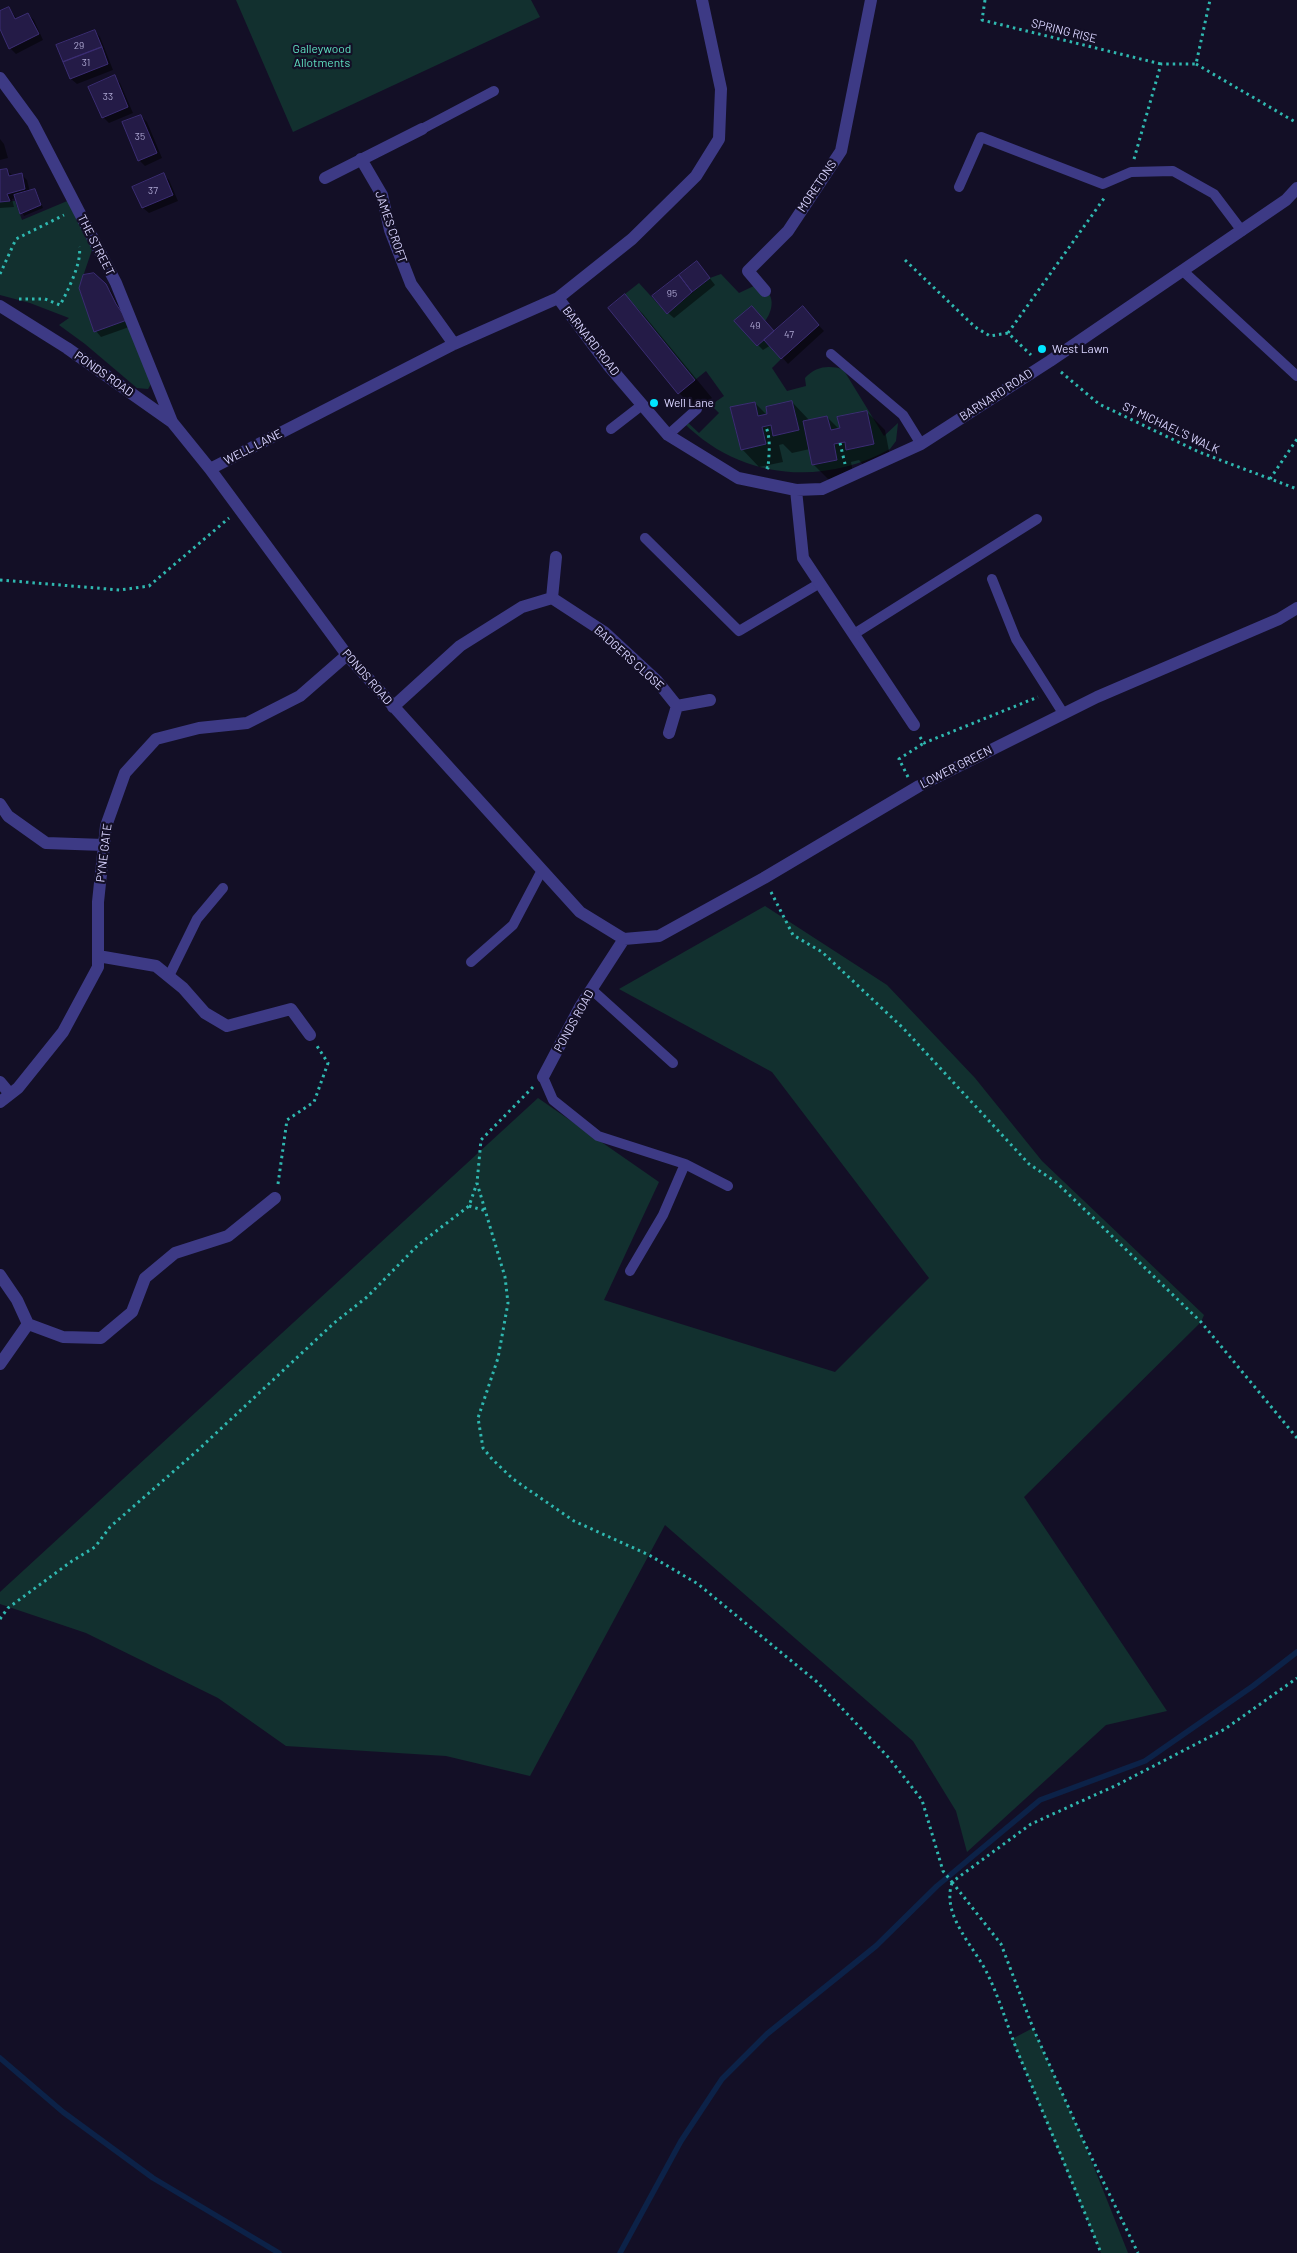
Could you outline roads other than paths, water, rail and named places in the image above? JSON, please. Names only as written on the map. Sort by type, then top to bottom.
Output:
[{"type":"street","name":"WELL LANE","points":[[210,469],[454,344],[558,298],[632,239],[696,176],[719,139],[721,89],[702,0]]},
{"type":"street","name":"MORETONS","points":[[765,291],[748,271],[788,231],[841,151],[871,0]]},
{"type":"street","name":"THE STREET","points":[[0,78],[33,123],[116,283],[172,422]]},
{"type":"street","points":[[324,178],[422,129]]},
{"type":"street","name":"JAMES CROFT","points":[[361,159],[382,195],[390,230],[411,284],[454,344]]},
{"type":"street","name":"BARNARD ROAD","points":[[558,298],[608,365],[668,436],[738,478],[796,490],[822,488],[921,444],[1046,364],[1242,231],[1286,200],[1297,188]]},
{"type":"street","name":"PONDS ROAD","points":[[0,306],[67,348],[172,422],[210,469],[347,655],[580,912],[624,939],[591,989],[543,1077]]},
{"type":"street","points":[[796,490],[804,558],[914,725]]},
{"type":"street","points":[[393,707],[460,646],[522,607],[552,598],[556,557]]},
{"type":"street","name":"BADGERS CLOSE","points":[[552,598],[604,632],[657,681],[677,706]]},
{"type":"street","name":"LOWER GREEN","points":[[624,939],[659,936],[764,878],[915,789],[1097,697],[1279,619],[1297,608]]},
{"type":"street","name":"PYNE GATE","points":[[5,1098],[18,1088],[63,1032],[98,967],[98,902],[106,826],[125,773],[156,739],[199,728],[247,723],[300,696],[347,655]]},
{"type":"street","points":[[669,733],[677,706],[710,700]]},
{"type":"street","points":[[0,804],[8,816],[46,843],[104,845]]},
{"type":"street","points":[[98,956],[156,966],[183,988],[205,1013],[227,1026],[291,1009],[310,1035]]},
{"type":"street","points":[[0,1082],[5,1098]]},
{"type":"street","points":[[0,1275],[17,1300],[28,1324],[63,1337],[101,1338],[132,1312],[145,1278],[175,1253],[228,1236],[276,1198]]},
{"type":"street","points":[[0,1364],[28,1324]]},
{"type":"lane","points":[[422,129],[494,90]]},
{"type":"lane","points":[[959,187],[981,138],[1103,184],[1131,172],[1173,171],[1214,194],[1242,231]]},
{"type":"lane","points":[[1183,271],[1297,376]]},
{"type":"lane","points":[[831,354],[903,415],[921,444]]},
{"type":"lane","points":[[611,429],[642,405]]},
{"type":"lane","points":[[668,436],[697,409]]},
{"type":"lane","points":[[854,634],[1037,519]]},
{"type":"lane","points":[[645,538],[739,631],[820,583]]},
{"type":"lane","points":[[992,579],[1016,639],[1064,714]]},
{"type":"lane","points":[[471,962],[513,925],[542,870]]},
{"type":"lane","points":[[169,976],[197,919],[223,888]]},
{"type":"lane","points":[[591,989],[673,1063]]},
{"type":"lane","points":[[543,1077],[552,1100],[598,1136],[685,1164],[728,1186]]},
{"type":"lane","points":[[630,1271],[663,1215],[685,1164]]},
{"type":"waterway","points":[[620,2253],[681,2141],[722,2079],[767,2034],[876,1946],[937,1886],[1040,1800],[1145,1761],[1253,1686],[1297,1652]]},
{"type":"waterway","points":[[0,2058],[63,2112],[153,2178],[279,2253]]},
{"type":"place","name":"West Lawn","points":[[1042,349]]},
{"type":"place","name":"Well Lane","points":[[654,403]]},
{"type":"park label","name":"Galleywood Allotments","points":[[322,56]]}]
